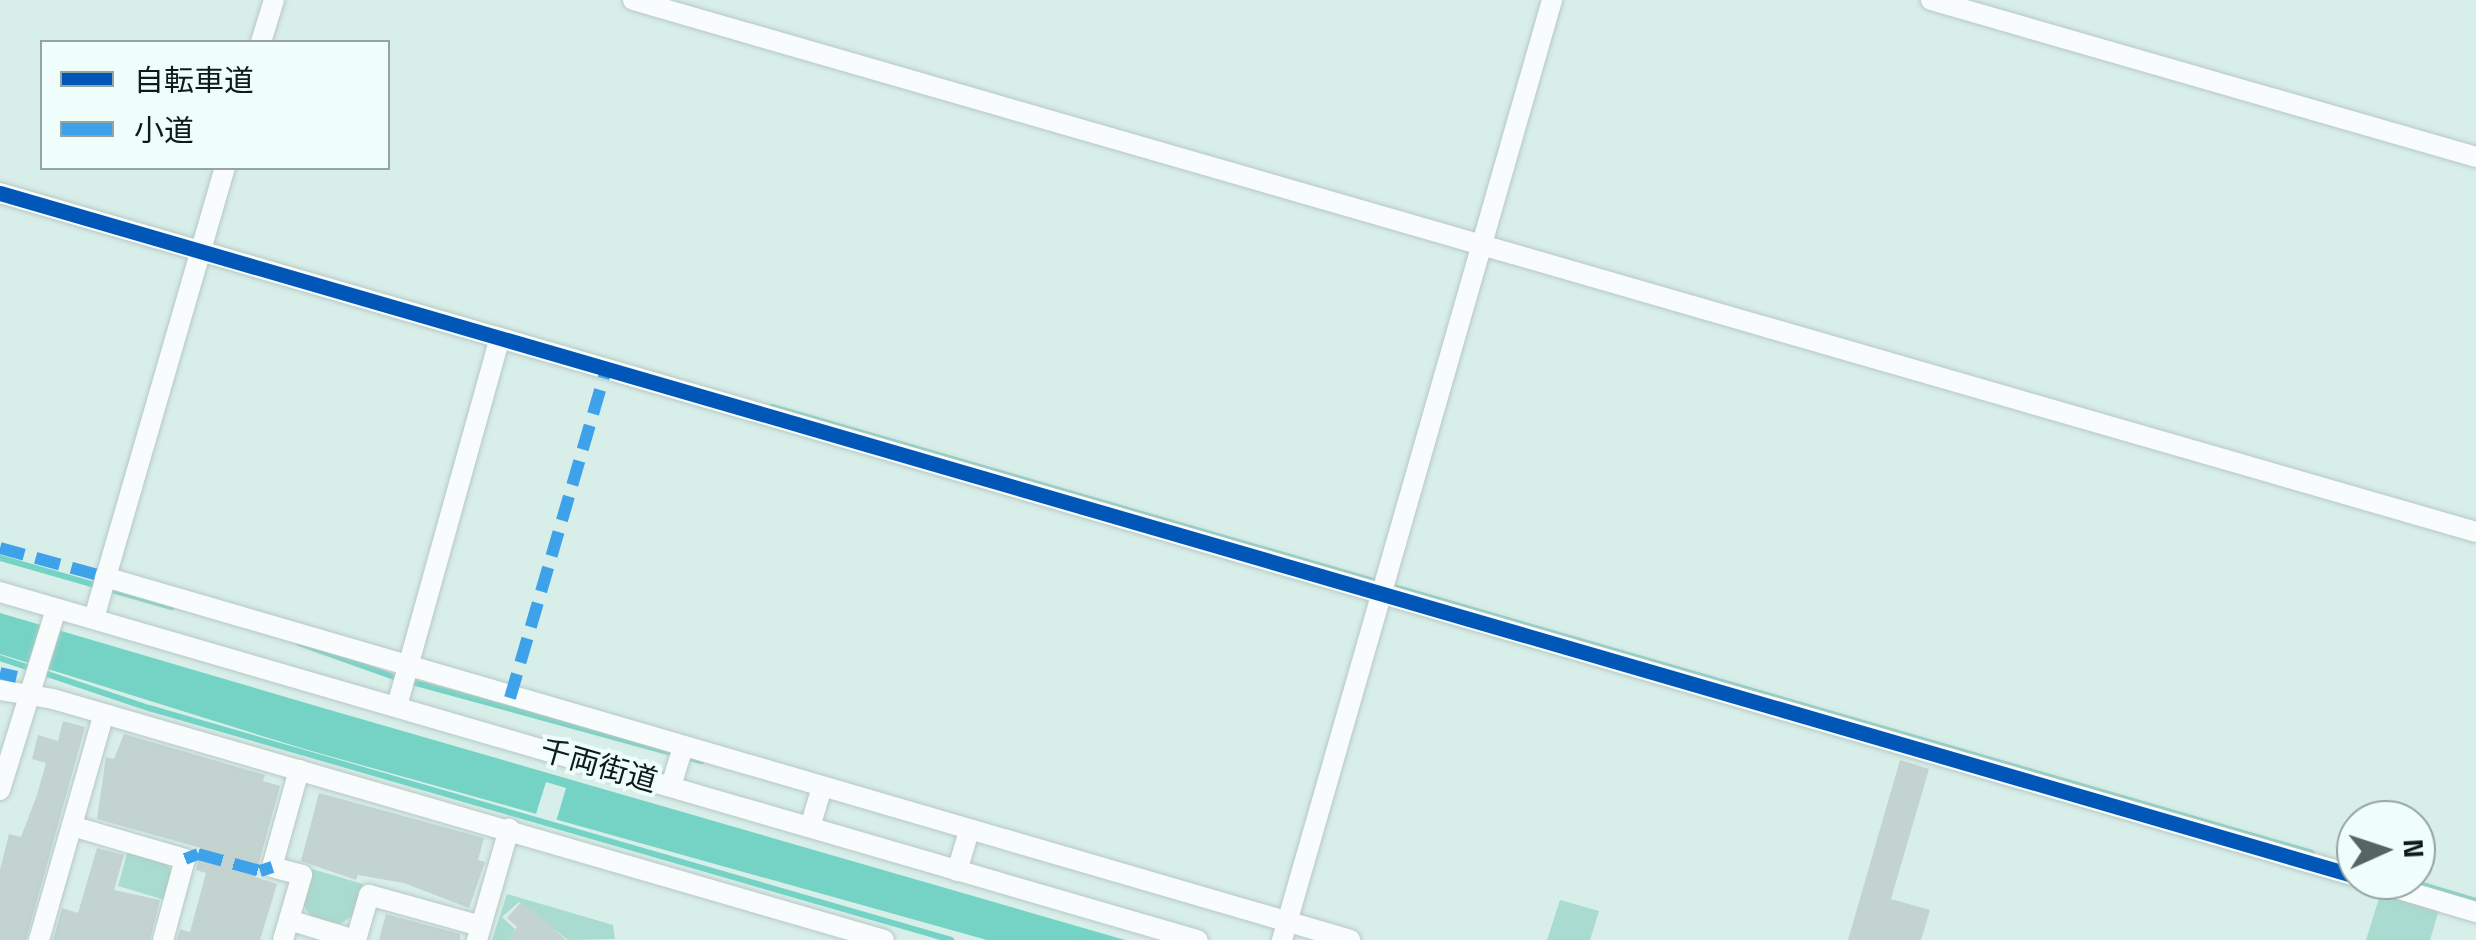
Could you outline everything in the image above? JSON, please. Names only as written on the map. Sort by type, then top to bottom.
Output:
[{"type":"street","points":[[263,40],[274,0]]},
{"type":"street","points":[[633,0],[2476,532]]},
{"type":"street","points":[[1284,931],[1552,0]]},
{"type":"street","points":[[1931,0],[2476,156]]},
{"type":"street","points":[[94,618],[224,170]]},
{"type":"street","points":[[0,194],[203,246],[500,338],[1383,585],[2336,870]]},
{"type":"street","points":[[397,706],[500,338]]},
{"type":"street","points":[[103,585],[1284,931],[1350,940]]},
{"type":"street","name":"千両街道","points":[[0,592],[54,616],[94,618],[1196,940]]},
{"type":"street","points":[[0,790],[54,616]]},
{"type":"street","points":[[0,690],[104,714],[881,940]]},
{"type":"street","points":[[39,940],[104,714]]},
{"type":"street","points":[[671,786],[681,754]]},
{"type":"street","points":[[299,770],[272,866],[302,875],[286,930],[356,940],[368,895],[479,933],[509,829]]},
{"type":"street","points":[[810,827],[820,794]]},
{"type":"street","points":[[72,826],[185,859],[162,940]]},
{"type":"street","points":[[957,871],[967,838]]},
{"type":"street","points":[[2436,900],[2476,912]]},
{"type":"shaded area","points":[[0,613],[1125,940],[987,940],[304,749],[0,654]]},
{"type":"shaded area","points":[[128,850],[165,860],[173,874],[165,900],[118,886]]},
{"type":"shaded area","points":[[312,869],[363,884],[354,915],[340,924],[311,917],[302,903]]},
{"type":"shaded area","points":[[507,894],[613,925],[615,939],[568,940],[519,902],[502,917],[515,929],[509,940],[492,940]]},
{"type":"shaded area","points":[[1560,900],[1599,911],[1590,940],[1547,940]]},
{"type":"shaded area","points":[[2378,900],[2407,900],[2439,910],[2430,940],[2366,940]]},
{"type":"pier","points":[[151,704],[535,817],[546,782],[566,788],[555,825]]},
{"type":"building","points":[[63,721],[85,727],[26,940],[0,940],[0,870],[9,834],[21,837],[37,795],[46,763],[32,759],[38,735],[58,741]]},
{"type":"building","points":[[124,734],[265,775],[263,781],[280,786],[255,877],[277,884],[260,940],[177,940],[180,929],[190,932],[206,873],[196,870],[201,848],[97,819],[106,757],[114,759]]},
{"type":"building","points":[[1900,760],[1929,769],[1891,899],[1930,910],[1921,940],[1848,940]]},
{"type":"building","points":[[319,793],[484,838],[478,860],[485,862],[469,908],[404,883],[358,875],[356,880],[301,861]]},
{"type":"building","points":[[97,848],[124,855],[114,890],[160,900],[150,940],[53,940],[62,908],[78,913]]},
{"type":"building","points":[[520,903],[566,940],[508,940],[517,927],[507,918]]},
{"type":"building","points":[[386,914],[460,934],[460,940],[379,940]]},
{"type":"waterway","points":[[772,407],[2312,853]]},
{"type":"waterway","points":[[0,558],[172,607]]},
{"type":"waterway","points":[[299,643],[394,677],[702,761]]},
{"type":"waterway","points":[[0,658],[149,708],[951,940]]},
{"type":"waterway","points":[[2436,889],[2476,901]]},
{"type":"marked path","points":[[510,698],[606,369]]},
{"type":"marked path","points":[[0,548],[105,577]]},
{"type":"marked path","points":[[0,673],[17,677]]},
{"type":"marked path","points":[[185,859],[198,854],[260,871],[272,867]]},
{"type":"cycle path","points":[[0,193],[2336,870]]}]
